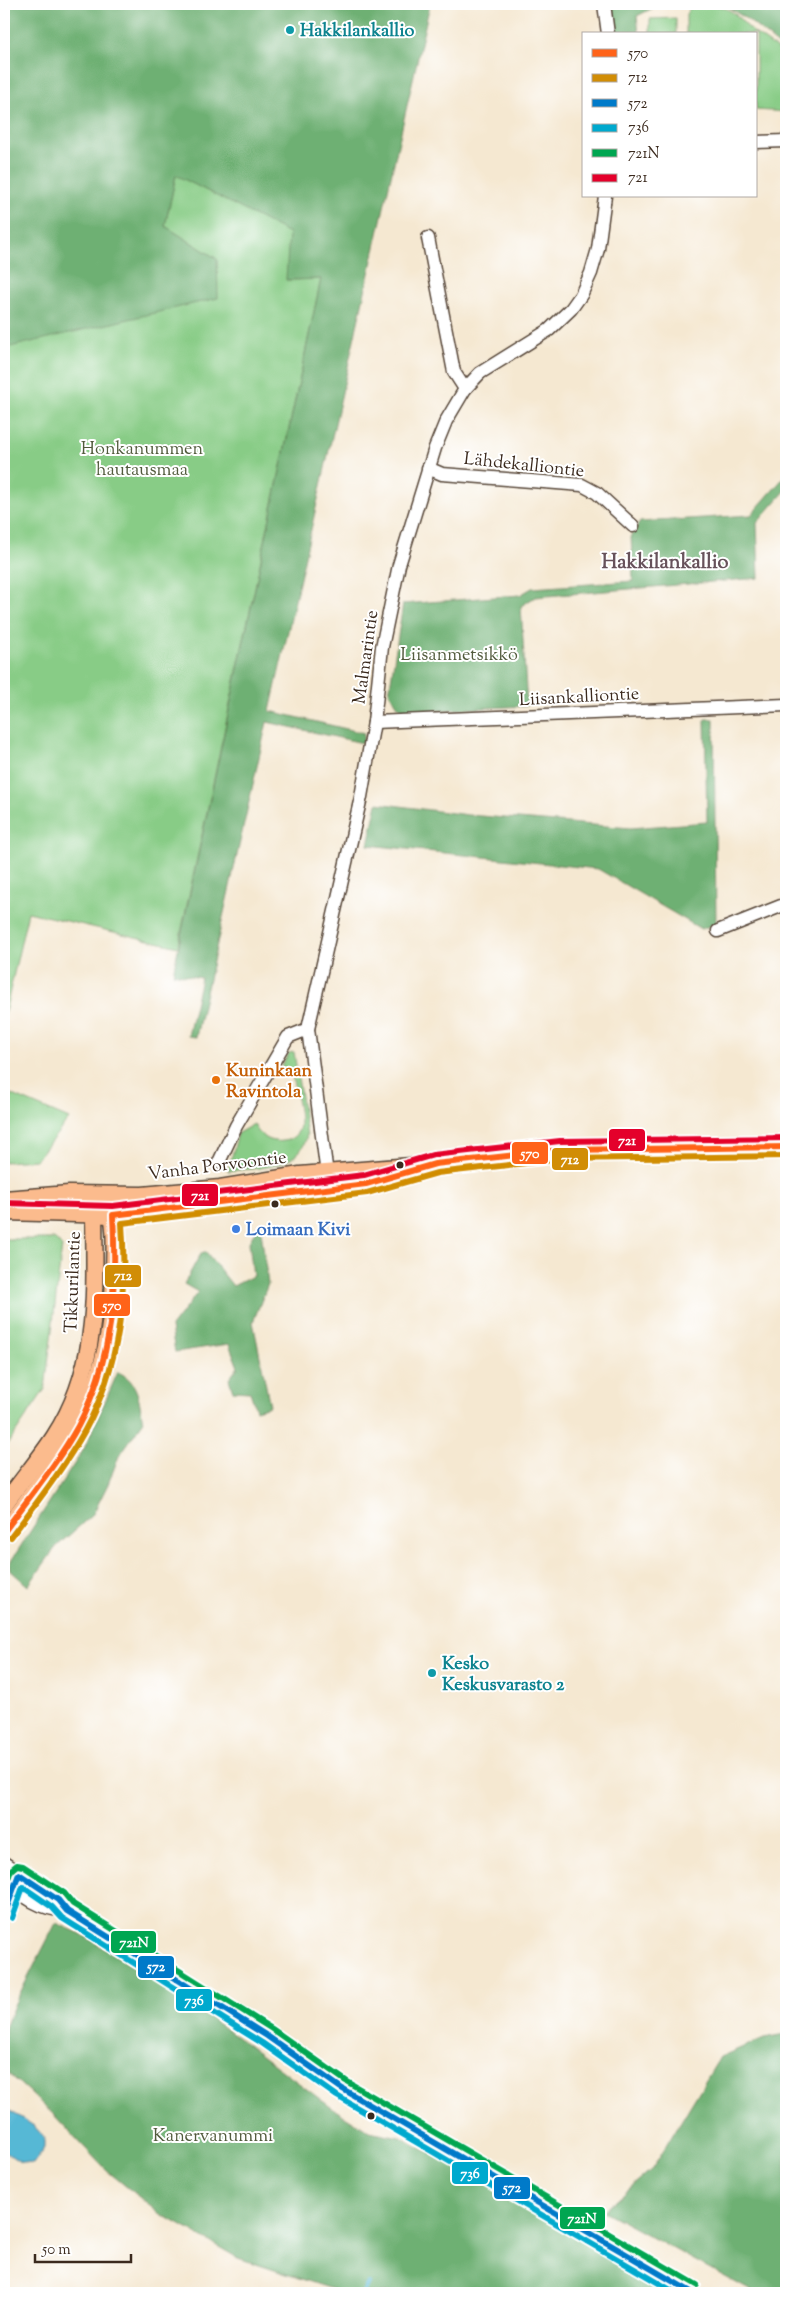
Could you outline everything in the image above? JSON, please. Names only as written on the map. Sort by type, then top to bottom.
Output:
[{"type":"main road","name":"Vanha Porvoontie","points":[[4,1212],[112,1215],[435,1164],[561,1150],[786,1147]]},
{"type":"main road","name":"Vanha Porvoontie","points":[[4,1199],[69,1194],[105,1196],[220,1188],[300,1175],[328,1181]]},
{"type":"main road","points":[[4,1532],[71,1438],[99,1380],[112,1324],[114,1238],[112,1215],[105,1196]]},
{"type":"main road","name":"Tikkurilantie","points":[[4,1505],[54,1436],[82,1375],[94,1324],[94,1215],[105,1196]]},
{"type":"street","points":[[604,4],[608,32]]},
{"type":"street","points":[[758,142],[786,141]]},
{"type":"street","name":"Malmarintie","points":[[328,1181],[308,1029],[354,829],[374,722],[382,647],[391,598],[428,468],[446,421],[464,389],[487,368],[549,330],[571,309],[581,296],[591,273],[598,249],[605,198]]},
{"type":"street","points":[[428,238],[454,372],[464,389]]},
{"type":"street","name":"Lähdekalliontie","points":[[428,468],[442,474],[582,485],[597,493],[633,526]]},
{"type":"street","name":"Liisankalliontie","points":[[374,722],[786,705]]},
{"type":"street","points":[[718,931],[786,904]]},
{"type":"street","points":[[219,1162],[236,1126],[288,1037],[308,1029]]},
{"type":"street","points":[[4,1863],[58,1900],[67,1911],[268,2036],[341,2088],[693,2293]]},
{"type":"street","points":[[4,1914],[9,1884],[19,1874]]},
{"type":"street","points":[[9,1884],[50,1911],[67,1911]]},
{"type":"green space","points":[[4,4],[430,4],[270,711],[364,733],[363,743],[267,722],[196,1037],[188,1036],[201,978],[173,973],[321,279],[286,280],[289,233],[176,175],[165,226],[217,259],[218,298],[10,347],[4,344]]},
{"type":"green space","points":[[611,4],[661,4],[637,16],[639,32],[614,32]]},
{"type":"green space","points":[[693,4],[723,7],[735,14],[754,32],[686,32],[686,14]]},
{"type":"green space","points":[[723,4],[765,4],[786,15],[786,51],[748,20]]},
{"type":"green space","points":[[676,18],[676,32],[650,32],[650,19]]},
{"type":"green space","points":[[758,35],[786,55],[786,112],[758,110]]},
{"type":"green space","name":"Honkanummen hautausmaa","points":[[176,175],[290,233],[287,280],[321,279],[178,947],[28,912],[4,1017],[4,344],[10,346],[217,259],[165,226]]},
{"type":"green space","name":"Liisanmetsikkö","points":[[786,475],[786,490],[757,523],[759,578],[535,597],[521,606],[527,706],[402,712],[389,693],[403,604],[520,595],[532,588],[633,581],[631,535],[640,522],[751,515]]},
{"type":"green space","points":[[705,719],[714,719],[716,924],[701,929],[598,869],[368,845],[377,803],[468,815],[631,828],[707,822]]},
{"type":"green space","points":[[294,1052],[307,1135],[303,1146],[296,1155],[275,1165],[228,1171],[238,1133],[254,1124],[258,1132],[272,1140],[287,1140],[298,1132],[300,1125],[299,1113],[292,1074],[281,1066],[289,1053]]},
{"type":"green space","points":[[4,1091],[69,1119],[36,1160],[4,1162]]},
{"type":"green space","points":[[260,1223],[268,1284],[253,1322],[270,1406],[256,1410],[250,1392],[233,1391],[229,1379],[238,1367],[229,1344],[175,1352],[171,1327],[198,1292],[184,1284],[201,1253],[206,1252],[233,1286],[253,1276],[249,1242]]},
{"type":"green space","points":[[4,1239],[54,1239],[62,1246],[45,1389],[4,1450]]},
{"type":"green space","points":[[118,1372],[130,1381],[137,1392],[143,1422],[119,1456],[93,1514],[56,1547],[28,1586],[10,1570],[9,1564],[84,1449]]},
{"type":"green space","name":"Kanervanummi","points":[[56,1923],[81,1934],[146,1975],[236,2036],[332,2108],[369,2131],[400,2137],[600,2245],[678,2293],[344,2293],[238,2258],[156,2211],[105,2169],[53,2114],[4,2069],[4,2030],[15,2003]]},
{"type":"green space","points":[[786,2034],[786,2293],[755,2293],[603,2211],[652,2169],[720,2057],[764,2038]]},
{"type":"water","points":[[4,2107],[34,2126],[44,2137],[44,2148],[33,2164],[20,2162],[4,2151]]},
{"type":"waterway","points":[[363,2293],[368,2283]]},
{"type":"transit line","name":"721","points":[[4,1203],[113,1206],[364,1175],[433,1155],[560,1141],[786,1138]]},
{"type":"transit line","name":"570","points":[[4,1532],[70,1440],[90,1401],[99,1375],[106,1349],[113,1296],[113,1215],[366,1184],[435,1164],[561,1150],[786,1147]]},
{"type":"transit line","name":"712","points":[[11,1537],[50,1485],[77,1444],[97,1406],[106,1381],[113,1355],[122,1303],[122,1223],[367,1193],[437,1173],[562,1159],[786,1156]]},
{"type":"transit line","name":"721N","points":[[4,1890],[11,1870],[17,1865],[23,1866],[64,1893],[73,1904],[272,2029],[346,2081],[697,2285]]},
{"type":"transit line","name":"572","points":[[4,1915],[19,1874],[58,1900],[67,1911],[267,2036],[341,2088],[693,2293]]},
{"type":"transit line","name":"736","points":[[12,1918],[23,1887],[52,1907],[62,1918],[262,2043],[337,2096],[676,2293]]},
{"type":"place","name":"Hakkilankallio","points":[[290,30]]},
{"type":"place","name":"Kuninkaan Ravintola","points":[[216,1080]]},
{"type":"place","name":"Loimaan Kivi","points":[[236,1229]]},
{"type":"place","name":"Kesko Keskusvarasto 2","points":[[432,1673]]},
{"type":"district","name":"Hakkilankallio","points":[[665,561]]}]
